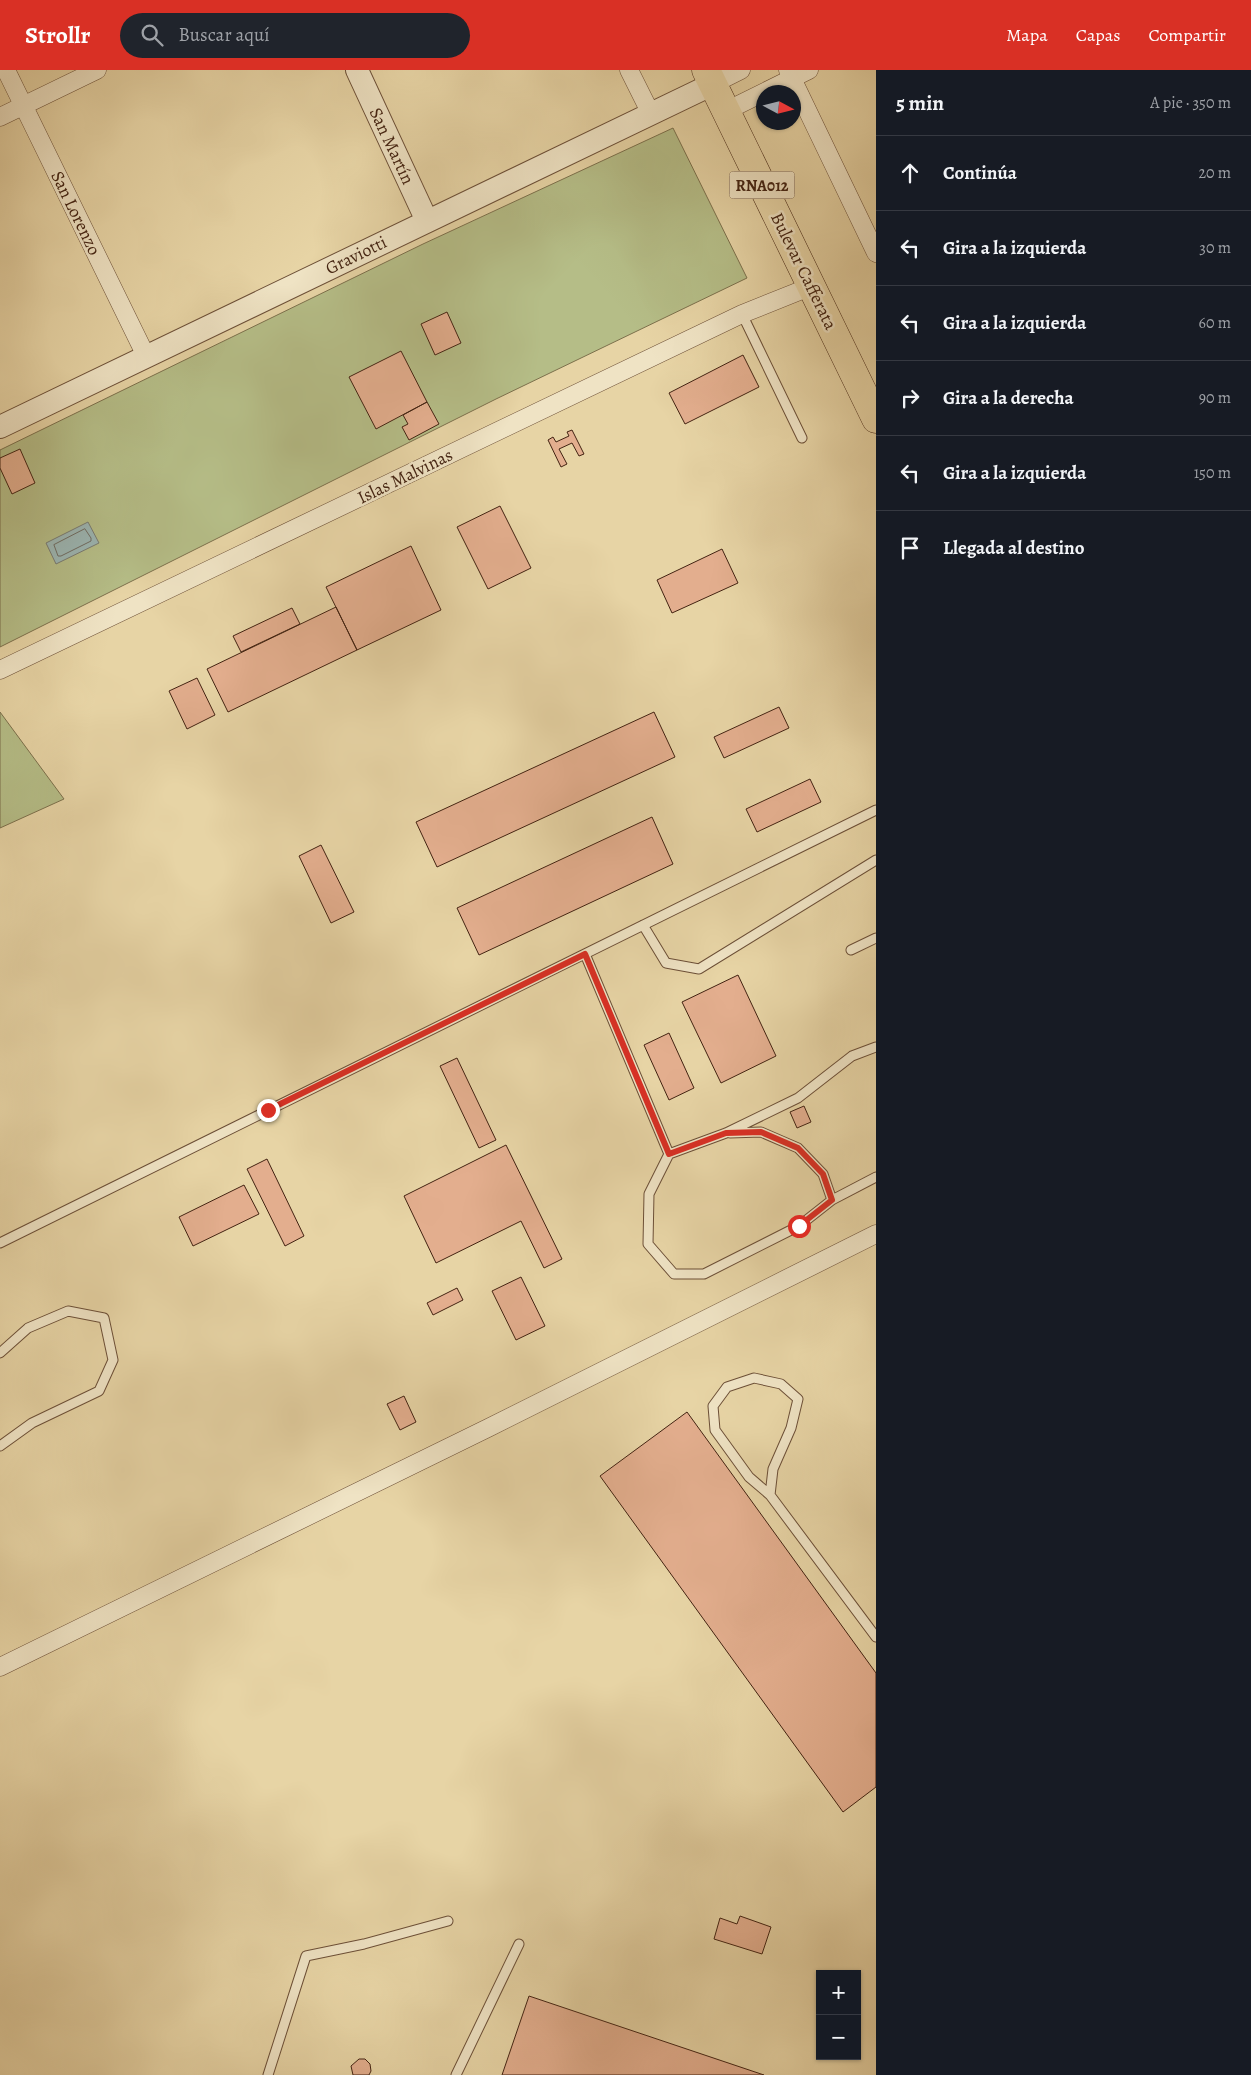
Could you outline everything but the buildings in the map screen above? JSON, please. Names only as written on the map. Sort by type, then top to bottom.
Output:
[{"type":"highway","name":"Bulevar Cafferata","points":[[709,77],[876,419]]},
{"type":"street","name":"San Lorenzo","points":[[6,70],[146,356]]},
{"type":"street","points":[[0,117],[97,70]]},
{"type":"street","name":"San Martín","points":[[357,70],[427,221]]},
{"type":"street","points":[[630,70],[651,114]]},
{"type":"street","points":[[709,77],[741,70]]},
{"type":"street","points":[[726,111],[790,74],[809,70]]},
{"type":"street","points":[[790,74],[876,253]]},
{"type":"street","name":"Graviotti","points":[[0,427],[651,114],[709,77]]},
{"type":"street","name":"Islas Malvinas","points":[[0,670],[742,314],[812,286]]},
{"type":"street","points":[[0,1667],[479,1433],[876,1234]]},
{"type":"lane","points":[[742,314],[802,438]]},
{"type":"lane","points":[[0,1243],[876,810]]},
{"type":"lane","points":[[643,925],[666,963],[699,969],[876,860]]},
{"type":"lane","points":[[851,950],[876,938]]},
{"type":"lane","points":[[585,954],[669,1154]]},
{"type":"lane","points":[[876,1046],[852,1056],[798,1098],[726,1133],[669,1154],[649,1194],[648,1244],[674,1274],[704,1274],[799,1226],[832,1200],[876,1177]]},
{"type":"lane","points":[[726,1133],[761,1132],[798,1148],[823,1174],[832,1200]]},
{"type":"lane","points":[[0,1353],[28,1328],[68,1312],[104,1318],[113,1360],[99,1390],[32,1423],[0,1446]]},
{"type":"lane","points":[[770,1495],[773,1469],[791,1428],[798,1399],[781,1384],[754,1378],[727,1387],[713,1406],[715,1430],[749,1477],[770,1495],[876,1637]]},
{"type":"lane","points":[[268,2075],[306,1956],[364,1944],[448,1921]]},
{"type":"lane","points":[[456,2075],[519,1944]]},
{"type":"green space","points":[[673,128],[747,278],[496,399],[0,647],[0,450],[423,244]]},
{"type":"green space","points":[[0,712],[64,799],[0,828]]},
{"type":"water","points":[[88,522],[99,543],[56,564],[46,543]]},
{"type":"route","points":[[268,1110],[585,954],[669,1154],[726,1133],[761,1132],[798,1148],[823,1174],[832,1200],[799,1226]]}]
